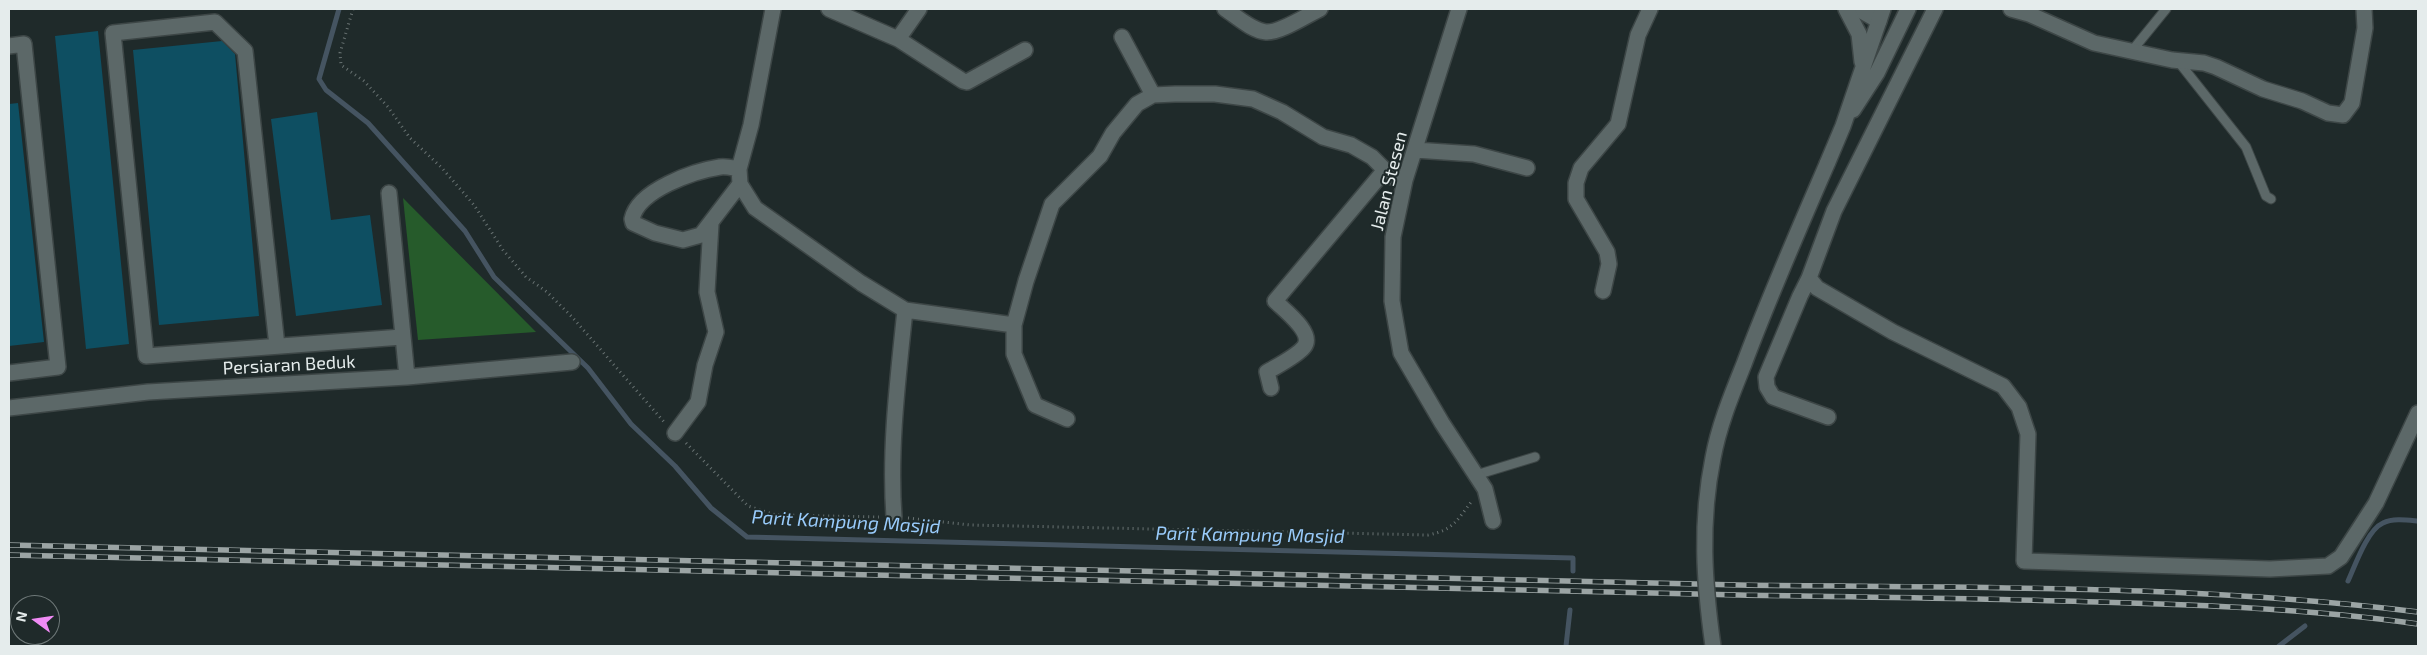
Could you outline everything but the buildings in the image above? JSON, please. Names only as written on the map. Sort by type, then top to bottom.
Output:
[{"type":"street","points":[[773,9],[752,124],[739,169],[740,184],[755,208],[861,283],[905,310],[1014,326]]},
{"type":"street","points":[[829,9],[898,39],[967,82],[1025,50]]},
{"type":"street","points":[[898,39],[919,9]]},
{"type":"street","points":[[1225,9],[1250,25],[1266,32],[1283,27],[1320,9]]},
{"type":"street","name":"Jalan Stesen","points":[[1458,9],[1405,180],[1393,237],[1392,301],[1401,353],[1442,423],[1485,489],[1493,521]]},
{"type":"street","points":[[1603,291],[1609,260],[1607,252],[1576,199],[1576,183],[1582,168],[1618,124],[1638,35],[1650,9]]},
{"type":"street","points":[[1846,9],[1859,34],[1862,66]]},
{"type":"street","points":[[1858,9],[1881,15],[1908,9]]},
{"type":"street","points":[[1843,126],[1877,73],[1908,9]]},
{"type":"street","points":[[1828,417],[1773,397],[1767,387],[1766,377],[1809,278],[1834,211],[1935,9]]},
{"type":"street","points":[[2011,9],[2036,17],[2094,43],[2178,61],[2204,63],[2263,89],[2302,101],[2328,113],[2343,115],[2352,103],[2365,28],[2364,9]]},
{"type":"street","points":[[1713,646],[1703,552],[1707,498],[1713,456],[1724,416],[1759,323],[1843,126],[1881,15]]},
{"type":"street","points":[[276,346],[245,51],[215,22],[114,33],[146,356],[402,337]]},
{"type":"street","points":[[1122,37],[1153,95]]},
{"type":"street","points":[[9,46],[24,44],[58,367],[9,373]]},
{"type":"street","points":[[1067,419],[1035,405],[1014,354],[1014,326],[1026,281],[1052,204],[1100,156],[1113,133],[1137,104],[1153,95],[1215,94],[1253,99],[1282,112],[1323,137],[1351,145],[1372,157],[1384,171],[1405,180]]},
{"type":"street","points":[[1415,150],[1474,154],[1527,168]]},
{"type":"street","points":[[739,169],[721,166],[663,186],[633,214],[633,223],[683,240],[701,235],[740,184]]},
{"type":"street","points":[[1272,388],[1268,372],[1304,348],[1307,341],[1303,329],[1275,301],[1384,171]]},
{"type":"street","points":[[388,193],[407,377]]},
{"type":"street","points":[[676,433],[698,402],[705,365],[716,332],[707,292],[711,222]]},
{"type":"street","points":[[1809,278],[1818,288],[1894,332],[2003,386],[2019,407],[2028,434],[2024,561],[2270,569],[2328,566],[2341,557],[2376,502],[2418,413]]},
{"type":"street","points":[[894,517],[892,492],[895,431],[905,310]]},
{"type":"street","name":"Persiaran Beduk","points":[[9,408],[148,392],[407,377],[572,362]]},
{"type":"lane","points":[[2130,52],[2166,9]]},
{"type":"lane","points":[[2178,61],[2246,147],[2266,196],[2271,199]]},
{"type":"lane","points":[[1476,474],[1535,457]]},
{"type":"path","points":[[354,9],[340,53],[341,65],[364,81],[388,106],[410,138],[442,168],[474,205],[503,250],[526,277],[547,292],[572,317],[640,397],[748,506],[762,512],[776,515],[894,517],[970,524],[1428,535],[1443,532],[1453,526],[1471,501],[1485,489]]},
{"type":"green space","points":[[403,198],[536,332],[418,340]]},
{"type":"waterway","name":"Parit Kampung Masjid","points":[[339,9],[319,79],[326,90],[368,123],[465,231],[494,277],[588,368],[631,424],[675,466],[711,508],[747,537],[1573,558],[1573,571]]},
{"type":"waterway","points":[[2348,581],[2362,549],[2377,527],[2391,520],[2418,521]]},
{"type":"waterway","name":"Parit Kampung Masjid","points":[[1566,646],[1570,610]]},
{"type":"waterway","points":[[2279,646],[2305,626]]},
{"type":"railway","points":[[9,545],[1739,585],[2079,589],[2249,596],[2418,612]]},
{"type":"railway","points":[[9,555],[2053,601],[2258,608],[2418,624]]}]
